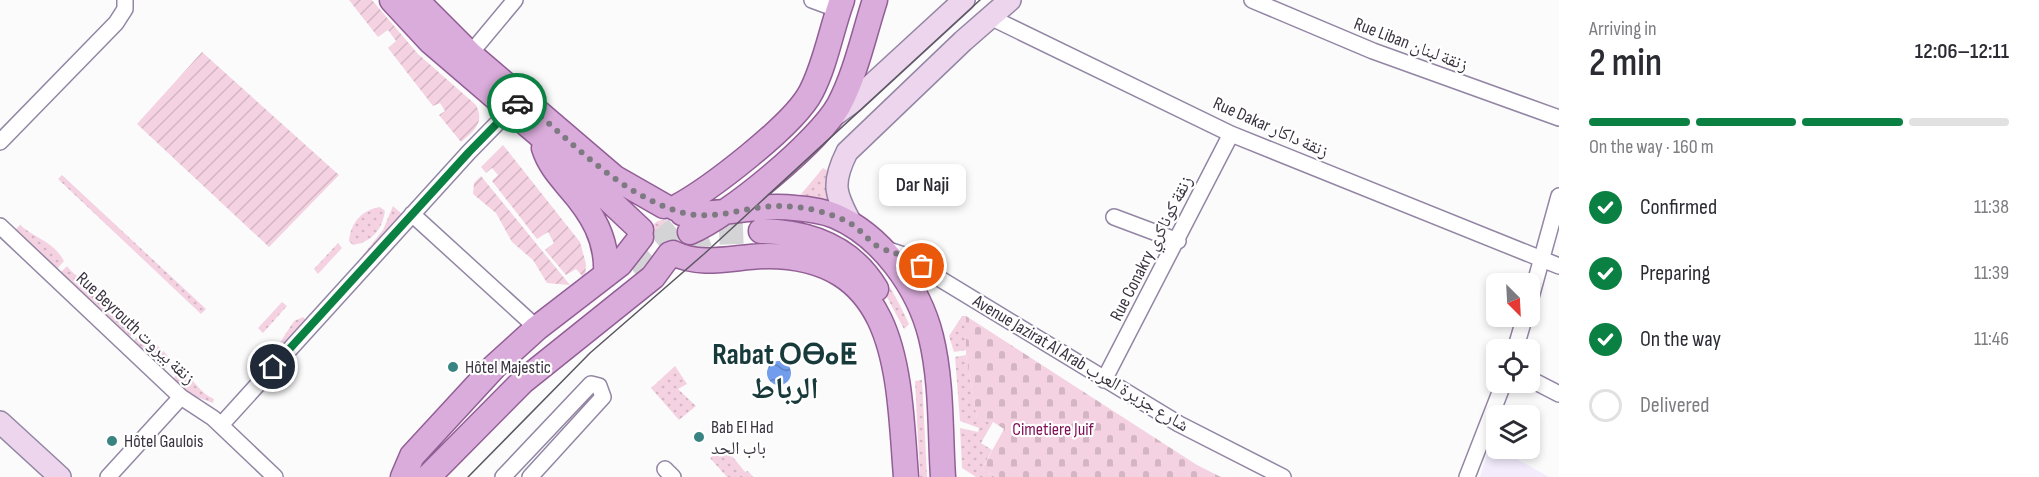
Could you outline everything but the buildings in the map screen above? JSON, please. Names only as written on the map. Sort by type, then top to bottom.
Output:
[{"type":"main road","points":[[392,0],[431,42],[615,178],[678,215]]},
{"type":"main road","points":[[416,0],[519,106],[542,137],[626,213],[641,234],[646,247],[655,253],[707,261],[760,256],[806,259],[834,269],[858,287],[882,324],[891,350],[899,386],[906,477]]},
{"type":"main road","points":[[720,206],[803,134],[821,114],[835,86],[866,0]]},
{"type":"main road","points":[[720,206],[816,135],[831,117],[848,86],[875,0]]},
{"type":"main road","points":[[852,225],[836,188],[838,170],[847,152],[1010,0]]},
{"type":"main road","points":[[831,117],[854,101],[960,1],[990,17]]},
{"type":"main road","points":[[678,215],[696,196],[796,114],[817,80],[845,4]]},
{"type":"main road","points":[[720,206],[813,111],[827,82],[845,4]]},
{"type":"main road","points":[[542,137],[553,168],[597,224],[604,243],[606,275]]},
{"type":"main road","points":[[404,477],[412,456],[481,380],[537,328],[626,258],[641,234],[648,213],[678,215],[720,206],[779,206],[833,215],[852,225],[880,248],[900,271],[913,294],[931,337],[938,382],[943,477]]},
{"type":"main road","points":[[428,477],[515,389],[654,277],[672,254],[683,247],[678,215]]},
{"type":"main road","points":[[761,231],[800,235],[831,246],[855,262],[871,281],[900,337],[908,364],[915,460],[913,477]]},
{"type":"main road","points":[[404,477],[507,371],[634,272],[518,372],[441,451],[421,477]]},
{"type":"main road","points":[[0,422],[60,477]]},
{"type":"street","points":[[0,142],[116,23],[125,9],[125,0]]},
{"type":"street","points":[[470,54],[515,0]]},
{"type":"street","points":[[812,0],[845,4]]},
{"type":"street","name":"Rue Liban زنقة لبنان","points":[[1252,0],[1373,51],[1559,118]]},
{"type":"street","name":"Rue Dakar زنقة داكار","points":[[990,17],[1231,134],[1559,266]]},
{"type":"street","points":[[442,190],[468,168],[519,106]]},
{"type":"street","points":[[220,425],[412,214],[519,106]]},
{"type":"street","name":"Rue Conakry زنقة كوناكري","points":[[1104,380],[1178,241],[1231,134]]},
{"type":"street","points":[[1538,273],[1559,196]]},
{"type":"street","points":[[412,214],[537,328]]},
{"type":"street","points":[[1114,217],[1178,241]]},
{"type":"street","name":"Rue Beyrouth زنقة بيروت","points":[[0,226],[180,397],[202,410],[220,425],[275,477]]},
{"type":"street","name":"Avenue Jazirat Al Arab شارع جزيرة العرب","points":[[880,248],[911,258],[1104,380],[1179,424],[1283,477]]},
{"type":"street","points":[[503,477],[591,384],[599,386],[603,397],[530,477]]},
{"type":"street","points":[[1540,384],[1559,394]]},
{"type":"street","points":[[1467,477],[1500,393]]},
{"type":"street","points":[[108,477],[180,397]]},
{"type":"shaded area","points":[[1486,457],[1486,459],[1517,459],[1549,477],[1480,477]]},
{"type":"green space","points":[[349,0],[372,0],[418,54],[476,105],[479,122],[461,142],[439,115],[445,111],[440,103],[433,106],[388,48],[396,41],[388,30],[378,37]]},
{"type":"green space","points":[[202,52],[339,175],[269,247],[137,124]]},
{"type":"green space","points":[[503,145],[580,242],[586,264],[585,279],[576,269],[566,275],[545,250],[554,243],[548,232],[537,239],[492,181],[498,175],[492,168],[486,173],[481,167]]},
{"type":"green space","points":[[823,168],[828,171],[826,191],[835,209],[797,199]]},
{"type":"green space","points":[[62,175],[206,309],[201,314],[58,179]]},
{"type":"green space","points":[[481,176],[570,285],[547,283],[533,260],[512,242],[496,213],[473,194],[474,183]]},
{"type":"green space","points":[[393,206],[403,215],[365,257],[363,255],[383,230]]},
{"type":"green space","points":[[380,207],[385,211],[379,229],[371,238],[353,245],[349,241],[350,234],[358,218]]},
{"type":"green space","points":[[663,220],[672,223],[675,232],[672,241],[663,244],[654,241],[651,232],[654,223]]},
{"type":"green space","points":[[773,220],[822,230],[858,249],[885,280],[909,324],[904,329],[881,286],[772,223]]},
{"type":"green space","points":[[20,225],[60,254],[64,261],[57,269],[15,230]]},
{"type":"green space","points":[[338,243],[342,248],[318,274],[314,269]]},
{"type":"green space","points":[[67,266],[106,295],[134,331],[130,337],[61,272]]},
{"type":"green space","points":[[282,302],[287,306],[263,333],[258,328]]},
{"type":"green space","points":[[962,316],[966,316],[966,350],[954,352],[949,336]]},
{"type":"green space","name":"Cimetiere Juif","points":[[966,316],[1197,465],[1221,477],[996,477],[982,469],[1004,429],[993,422],[977,419],[966,355]]},
{"type":"green space","points":[[303,317],[306,320],[270,358],[266,354],[279,344],[294,321]]},
{"type":"green space","points":[[139,335],[158,346],[168,357],[171,362],[164,369],[134,341]]},
{"type":"green space","points":[[966,355],[977,418],[993,422],[981,443],[992,450],[982,469],[996,477],[976,477],[962,468],[960,428],[978,432],[979,428],[960,421],[955,357]]},
{"type":"green space","points":[[675,366],[687,384],[678,389],[696,406],[679,420],[651,388]]},
{"type":"green space","points":[[180,370],[204,393],[214,399],[213,403],[189,394],[173,379]]},
{"type":"green space","points":[[922,380],[927,477],[920,477],[915,381]]},
{"type":"green space","points":[[724,446],[745,472],[748,471],[753,477],[727,477],[710,458]]},
{"type":"water","points":[[779,361],[788,364],[791,373],[788,382],[779,385],[770,382],[767,373],[770,364]]},
{"type":"tunnel","points":[[630,267],[714,197]]},
{"type":"tunnel","points":[[685,243],[711,233],[761,231]]},
{"type":"tram line","points":[[468,477],[590,353],[704,254],[980,0]]},
{"type":"way so far","points":[[517,103],[521,99],[615,178],[641,195],[664,206],[670,206],[682,213],[725,214],[779,206],[833,215],[852,225],[880,248],[896,251],[922,266]]},
{"type":"place","name":"Dar Naji","points":[[922,266]]},
{"type":"place","name":"Hôtel Majestic","points":[[453,367]]},
{"type":"place","name":"Bab El Had باب الحد","points":[[699,437]]},
{"type":"place","name":"Hôtel Gaulois","points":[[112,441]]},
{"type":"district","name":"Rabat ⵔⴱⴰⵟ الرباط","points":[[785,371]]},
{"type":"route","points":[[273,367],[469,152],[517,103]]}]
